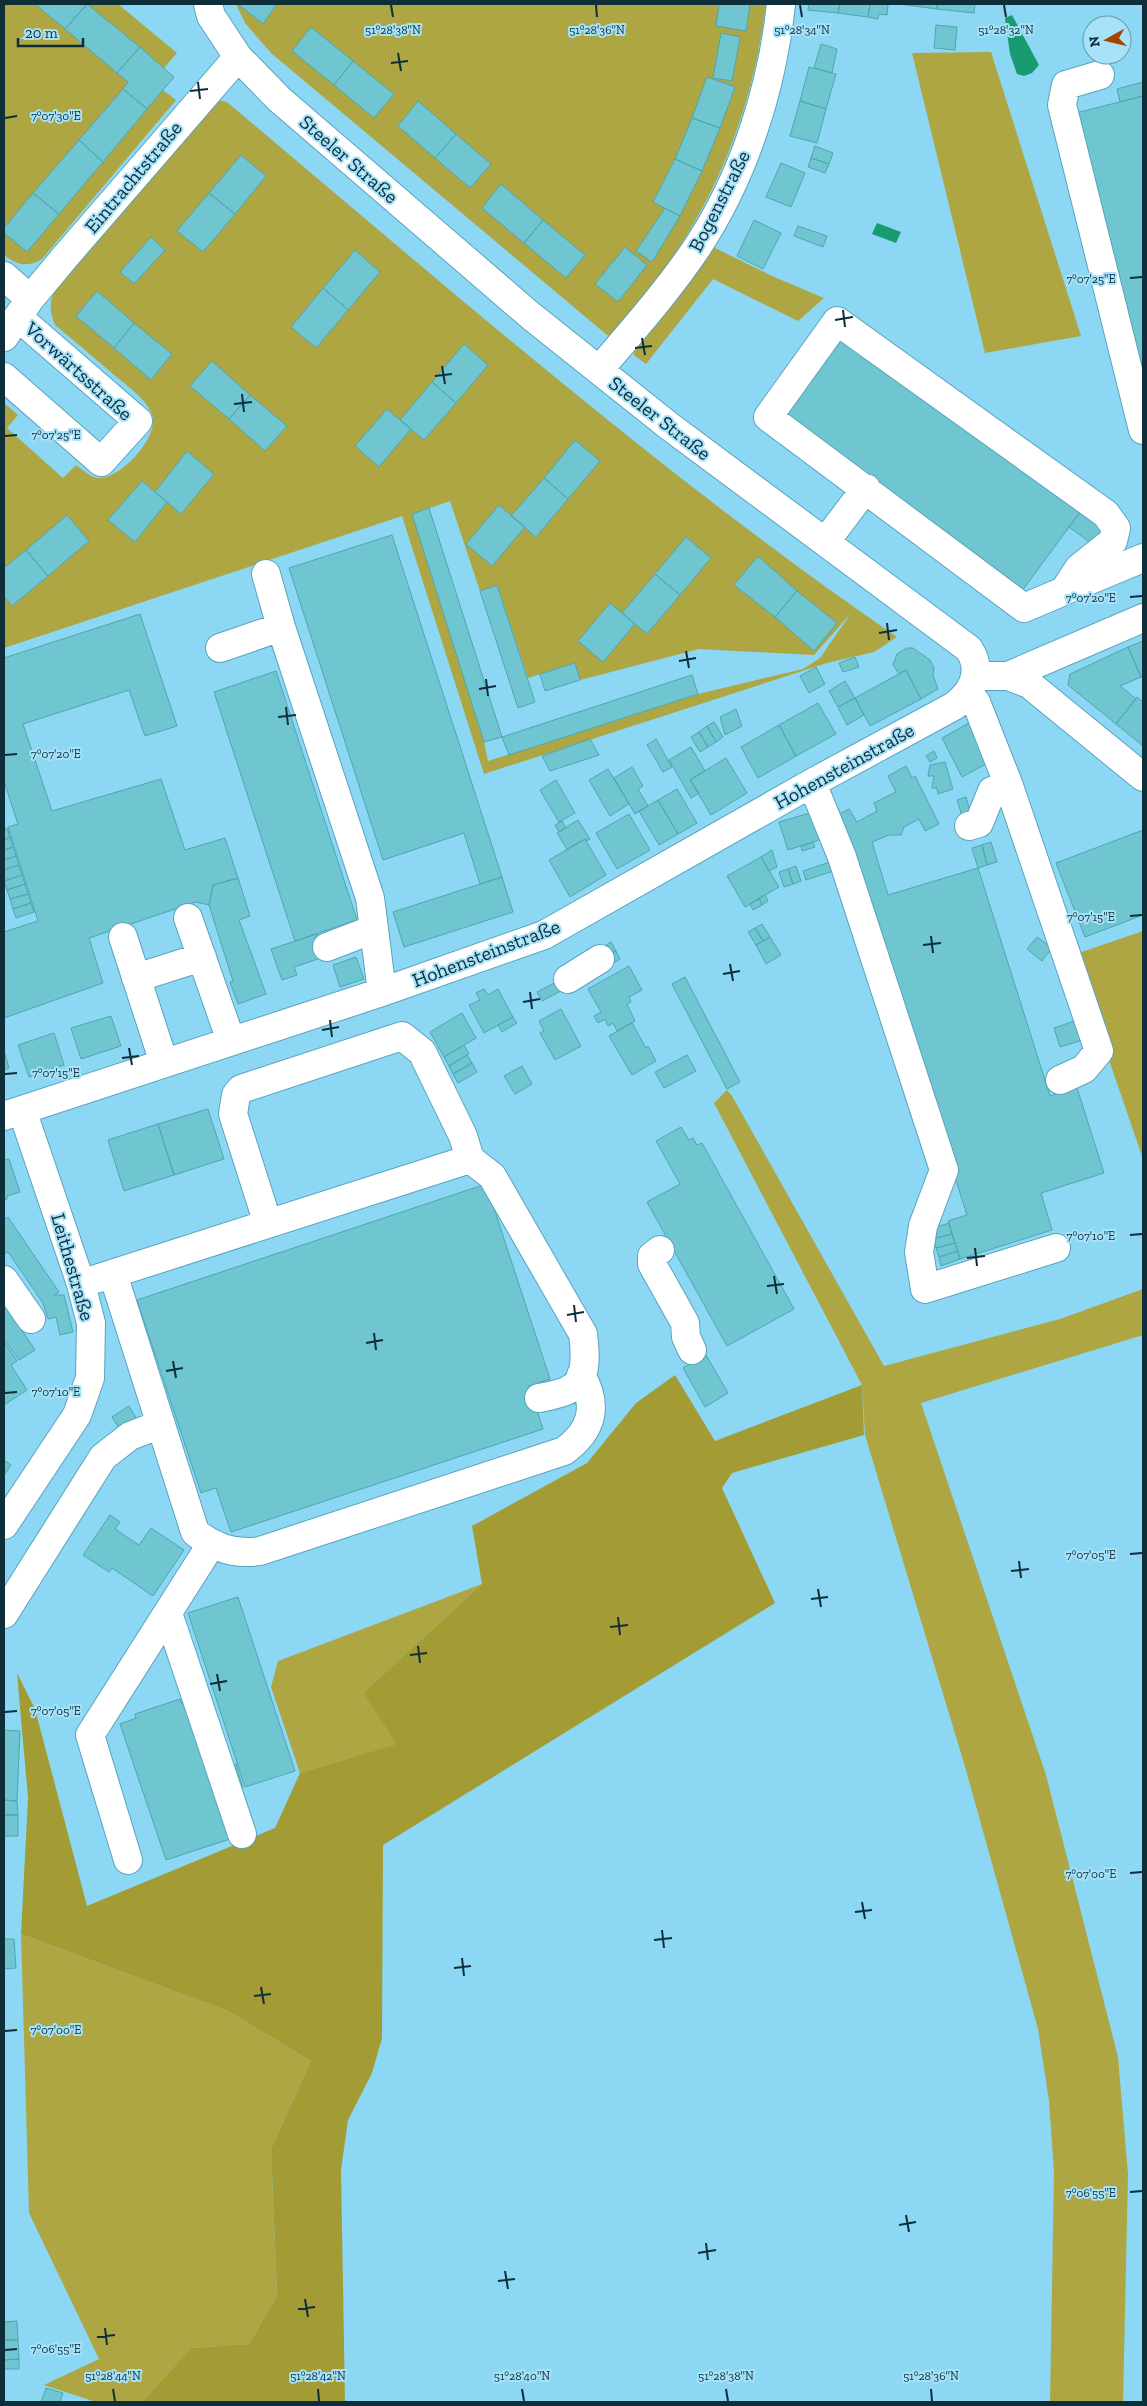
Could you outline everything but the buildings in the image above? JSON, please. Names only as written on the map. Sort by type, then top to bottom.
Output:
[{"type":"street","name":"Steeler Straße","points":[[208,4],[211,16],[238,57],[279,99],[531,316],[669,426],[969,648],[974,656],[972,685]]},
{"type":"street","name":"Bogenstraße","points":[[599,370],[649,311],[696,249],[734,181],[765,90],[778,33],[781,4]]},
{"type":"street","name":"Eintrachtstraße","points":[[18,318],[238,57]]},
{"type":"street","points":[[1100,75],[1066,85],[1062,105],[1143,430]]},
{"type":"street","name":"Vorwärtsstraße","points":[[4,276],[18,318],[138,420],[101,462],[4,376]]},
{"type":"street","points":[[1064,591],[1079,568],[1112,541],[1116,528],[1106,514],[837,321],[768,416],[1024,608],[1143,558]]},
{"type":"street","points":[[826,541],[866,488]]},
{"type":"street","points":[[266,574],[281,627],[370,898],[382,992]]},
{"type":"street","points":[[1060,1080],[1084,1069],[1099,1051],[1009,786],[976,702],[972,685],[1008,676],[1143,618]]},
{"type":"street","points":[[220,648],[281,627]]},
{"type":"street","points":[[1008,676],[1028,684],[1143,777]]},
{"type":"street","name":"Hohensteinstraße","points":[[13,1113],[382,992],[544,935],[812,783],[954,706],[972,685]]},
{"type":"street","points":[[812,783],[842,857],[944,1170],[923,1226],[918,1252],[925,1289],[1056,1248]]},
{"type":"street","points":[[969,826],[979,822],[992,791],[1009,786]]},
{"type":"street","points":[[188,918],[231,1041]]},
{"type":"street","points":[[327,947],[374,929]]},
{"type":"street","points":[[122,936],[164,1063]]},
{"type":"street","points":[[136,978],[202,957]]},
{"type":"street","points":[[568,979],[600,959]]},
{"type":"street","points":[[268,1224],[234,1114],[236,1095],[241,1089],[402,1036],[422,1052],[463,1136],[470,1159],[492,1176],[583,1334],[585,1358],[578,1383],[571,1389],[539,1398]]},
{"type":"street","name":"Leithestraße","points":[[4,1525],[77,1415],[90,1378],[92,1323],[81,1284],[13,1113]]},
{"type":"street","points":[[81,1284],[470,1159]]},
{"type":"street","points":[[660,1250],[652,1256],[652,1264],[685,1323],[686,1337],[692,1350]]},
{"type":"street","points":[[113,1274],[195,1532],[212,1543],[233,1551],[246,1553],[260,1551],[564,1451],[576,1443],[586,1431],[590,1418],[590,1390],[581,1376]]},
{"type":"street","points":[[4,1280],[31,1319]]},
{"type":"street","points":[[4,1614],[103,1457],[130,1436],[160,1424]]},
{"type":"street","points":[[128,1860],[90,1735],[212,1543]]},
{"type":"street","points":[[168,1613],[242,1834]]},
{"type":"shaded area","points":[[4,4],[118,4],[177,53],[164,68],[174,77],[163,90],[176,100],[42,259],[32,264],[18,263],[4,255]]},
{"type":"shaded area","points":[[236,4],[766,4],[758,52],[747,97],[733,141],[716,182],[695,222],[643,298],[611,335],[607,335],[271,53],[245,23]]},
{"type":"shaded area","points":[[1012,15],[1039,65],[1032,73],[1024,76],[1017,74],[1010,54],[1005,18]]},
{"type":"shaded area","points":[[991,52],[1081,336],[985,353],[912,53]]},
{"type":"shaded area","points":[[218,100],[227,102],[473,309],[639,445],[809,575],[897,637],[874,652],[827,663],[484,774],[402,516],[4,648],[4,403],[18,415],[7,428],[63,478],[76,465],[95,478],[107,477],[117,472],[128,464],[145,443],[151,432],[153,421],[148,406],[139,396],[55,325],[51,308],[54,291]],"holes":[[[450,501],[480,591],[497,585],[528,678],[574,663],[580,680],[699,649],[814,655],[851,613],[820,658],[803,669],[698,694],[488,761],[484,742],[413,514]]]},
{"type":"shaded area","points":[[877,223],[901,232],[896,243],[872,234]]},
{"type":"shaded area","points":[[709,245],[772,276],[824,298],[798,321],[713,279],[646,364],[634,355],[634,350],[661,308]]},
{"type":"shaded area","points":[[1143,931],[1143,1159],[1073,955]]},
{"type":"shaded area","points":[[727,1090],[884,1366],[1060,1319],[1143,1289],[1143,1335],[921,1403],[1046,1775],[1118,2057],[1128,2174],[1123,2402],[1050,2402],[1054,2172],[1049,2101],[1038,2029],[966,1770],[865,1435],[862,1385],[714,1103]]},
{"type":"shaded area","points":[[675,1375],[715,1441],[862,1385],[864,1435],[732,1473],[722,1488],[775,1603],[383,1845],[382,2038],[372,2073],[348,2120],[341,2170],[345,2402],[142,2402],[191,2348],[249,2344],[277,2296],[271,2149],[311,2061],[228,2011],[21,1934],[28,1798],[17,1673],[35,1709],[87,1906],[275,1828],[300,1773],[397,1744],[363,1693],[482,1584],[472,1526],[587,1463],[636,1403]]},
{"type":"shaded area","points":[[482,1584],[363,1693],[398,1744],[300,1773],[271,1687],[278,1661]]},
{"type":"shaded area","points":[[21,1934],[228,2011],[311,2061],[271,2149],[277,2296],[249,2344],[191,2348],[142,2402],[96,2402],[44,2385],[99,2359],[29,2213]]}]
